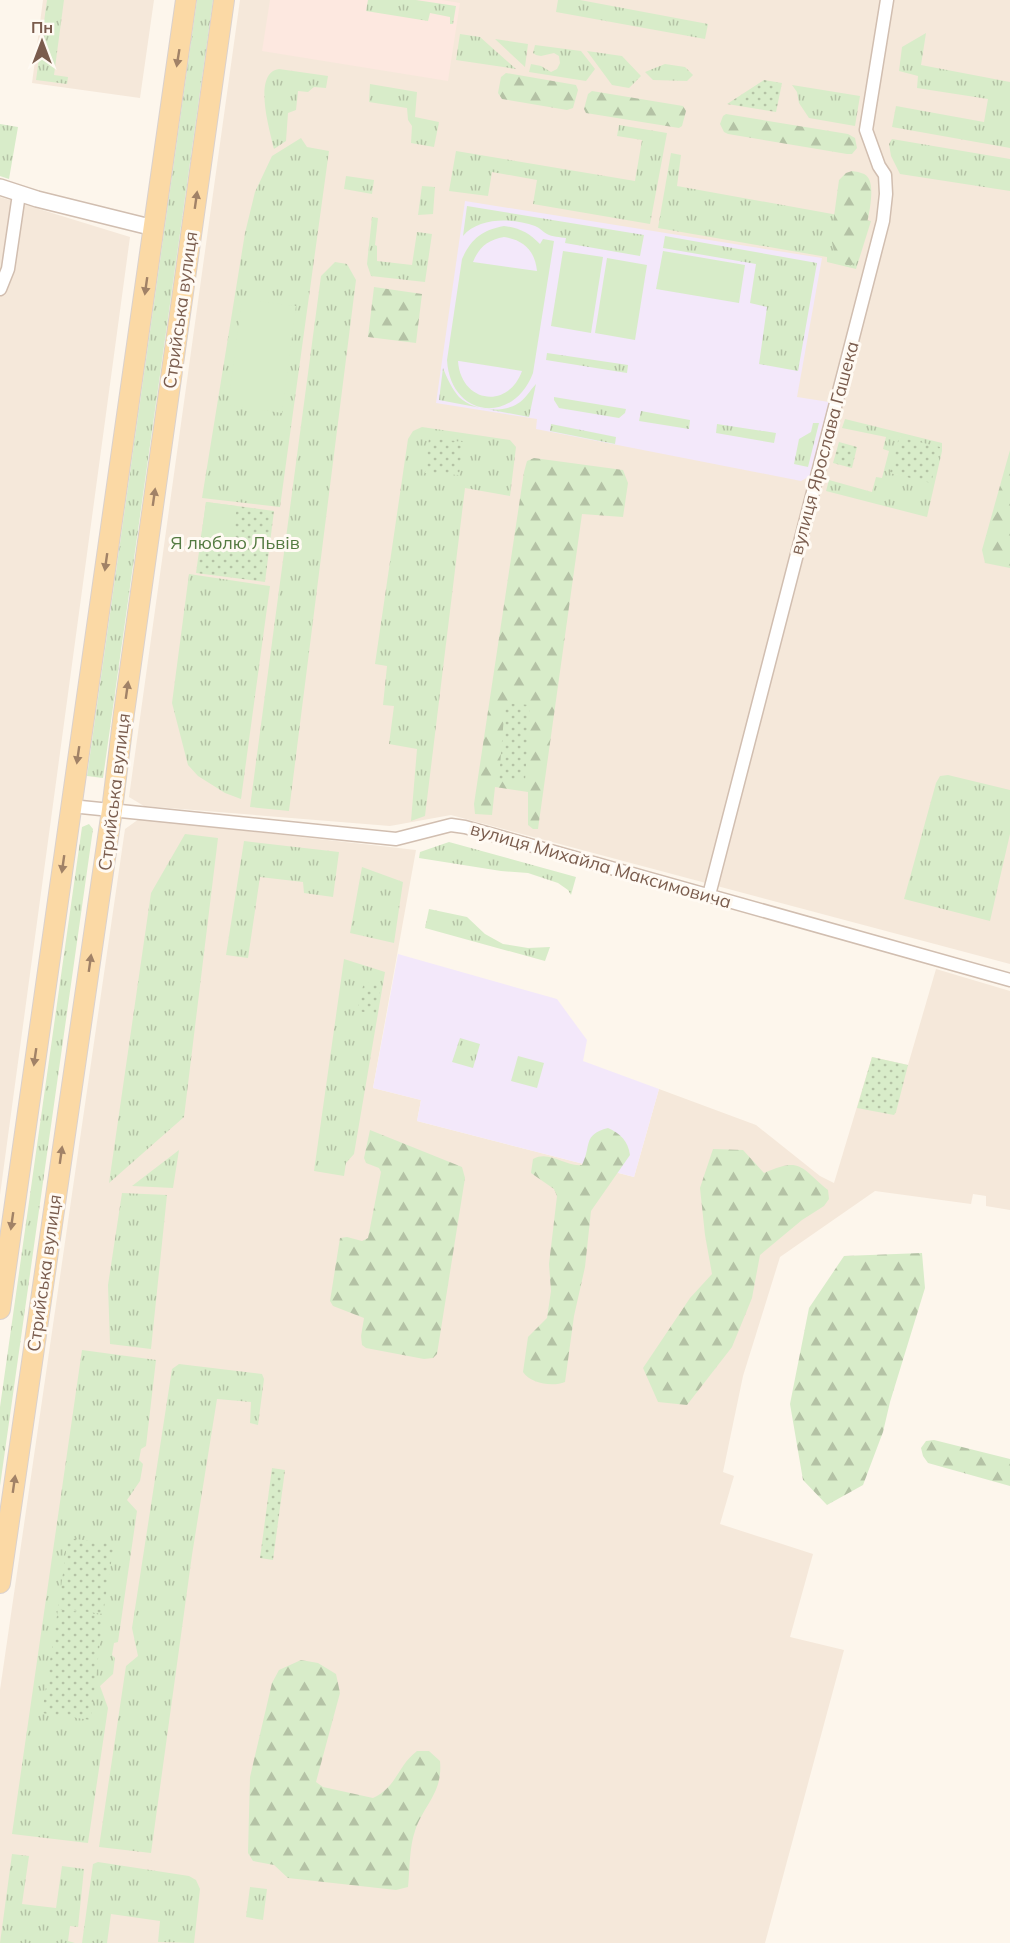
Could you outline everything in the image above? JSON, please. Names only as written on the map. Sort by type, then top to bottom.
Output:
[{"type":"main road","name":"Стрийська вулиця","points":[[0,1309],[186,0]]},
{"type":"main road","name":"Стрийська вулиця","points":[[0,1583],[112,810],[224,0]]},
{"type":"street","name":"вулиця Ярослава Гашека","points":[[709,895],[883,221],[886,194],[885,175],[879,166],[866,130],[887,0]]},
{"type":"street","points":[[0,187],[153,228]]},
{"type":"street","points":[[0,289],[8,269],[20,194]]},
{"type":"street","name":"вулиця Михайла Максимовича","points":[[71,806],[396,839],[451,825],[465,827],[1010,980]]},
{"type":"shaded area","points":[[43,0],[154,0],[140,98],[32,83]]},
{"type":"shaded area","points":[[240,0],[1010,0],[1010,964],[451,815],[390,826],[144,806],[129,797]]},
{"type":"shaded area","points":[[270,0],[442,0],[460,3],[448,81],[262,51]]},
{"type":"shaded area","points":[[0,197],[130,237],[0,1195]]},
{"type":"shaded area","points":[[465,201],[822,258],[797,397],[829,402],[810,476],[801,481],[536,429],[537,419],[436,403]]},
{"type":"shaded area","points":[[139,819],[416,850],[373,1088],[421,1100],[417,1121],[634,1177],[659,1089],[756,1125],[820,1176],[834,1183],[872,1057],[908,1065],[936,969],[1010,991],[1010,1210],[986,1206],[986,1196],[973,1194],[971,1204],[875,1191],[780,1257],[743,1376],[723,1472],[734,1476],[720,1524],[813,1554],[790,1637],[844,1650],[765,1943],[0,1943],[0,1690],[125,829]]},
{"type":"shaded area","points":[[398,954],[557,999],[587,1040],[583,1061],[659,1089],[634,1177],[417,1121],[421,1100],[373,1088]]},
{"type":"green space","points":[[47,0],[64,0],[54,75],[68,77],[67,84],[36,80]]},
{"type":"green space","points":[[197,0],[213,0],[103,778],[87,776]]},
{"type":"green space","points":[[368,0],[416,0],[456,6],[453,24],[450,24],[450,17],[430,13],[428,21],[366,11]]},
{"type":"green space","points":[[558,0],[580,0],[708,24],[705,39],[556,12]]},
{"type":"green space","points":[[926,33],[921,65],[1010,82],[1010,148],[892,127],[896,106],[984,122],[988,99],[917,88],[918,76],[899,71],[902,47]]},
{"type":"green space","points":[[460,34],[480,37],[516,69],[456,60]]},
{"type":"green space","points":[[495,39],[528,44],[525,67]]},
{"type":"green space","points":[[535,45],[581,51],[595,69],[586,81],[529,72],[531,64],[541,66],[551,72],[557,69],[560,63],[559,56],[554,53],[541,56],[533,53]]},
{"type":"green space","points":[[587,51],[622,56],[641,76],[629,88],[612,85]]},
{"type":"green space","points":[[665,64],[685,67],[693,75],[687,81],[653,80],[645,72]]},
{"type":"green space","points":[[279,69],[328,76],[326,88],[314,87],[308,92],[298,91],[296,110],[288,113],[286,141],[274,149],[264,91],[271,73]]},
{"type":"green space","points":[[506,73],[576,85],[578,90],[573,108],[567,110],[502,99],[498,93],[501,77]]},
{"type":"green space","points":[[764,80],[782,83],[776,112],[727,104]]},
{"type":"green space","points":[[370,84],[417,92],[415,117],[439,122],[434,147],[411,143],[412,126],[408,120],[407,108],[369,102]]},
{"type":"green space","points":[[792,85],[860,96],[855,126],[809,118],[799,103],[797,92]]},
{"type":"green space","points":[[592,91],[683,106],[686,111],[682,126],[679,128],[586,113],[584,109],[588,94]]},
{"type":"green space","points":[[726,114],[848,134],[855,138],[857,148],[852,154],[847,154],[728,134],[724,132],[720,124]]},
{"type":"green space","points":[[0,124],[18,127],[9,179],[0,176]]},
{"type":"green space","points":[[619,125],[667,133],[650,224],[533,204],[537,180],[492,172],[488,196],[449,191],[456,151],[635,181],[642,140],[617,136]]},
{"type":"green space","points":[[301,138],[307,147],[329,151],[280,507],[202,498],[245,233],[255,192],[272,156]]},
{"type":"green space","points":[[892,139],[1010,159],[1010,191],[900,174],[891,156],[889,144]]},
{"type":"green space","points":[[671,153],[681,155],[677,186],[871,221],[856,269],[827,262],[827,257],[658,228]]},
{"type":"green space","points":[[852,171],[868,177],[871,196],[868,219],[857,260],[852,265],[846,265],[835,256],[831,238],[839,180]]},
{"type":"green space","points":[[346,176],[374,180],[372,194],[344,189]]},
{"type":"green space","points":[[422,186],[435,187],[433,214],[418,215]]},
{"type":"green space","points":[[467,206],[644,235],[640,256],[565,243],[566,238],[551,236],[526,223],[487,222],[478,225],[463,236]]},
{"type":"green space","points":[[372,217],[378,218],[375,245],[377,246],[377,261],[412,265],[417,232],[432,234],[425,282],[371,276],[367,264]]},
{"type":"green space","points":[[504,226],[520,230],[540,244],[543,239],[554,241],[533,373],[524,390],[512,401],[498,407],[484,408],[470,403],[459,394],[451,379],[447,360],[462,259],[478,236]],"holes":[[[504,237],[523,244],[531,252],[537,271],[473,262],[485,245]],[[459,361],[522,371],[507,392],[496,396],[486,396],[476,393],[467,386],[461,375]]]},
{"type":"green space","points":[[665,236],[817,263],[798,371],[759,364],[767,307],[750,303],[756,264],[663,248]]},
{"type":"green space","points":[[563,251],[603,257],[591,333],[551,326]]},
{"type":"green space","points":[[663,251],[745,265],[739,303],[656,289]]},
{"type":"green space","points":[[607,258],[647,265],[635,340],[595,333]]},
{"type":"green space","points":[[335,262],[347,264],[356,280],[289,811],[250,807],[321,276]]},
{"type":"green space","points":[[374,287],[422,294],[416,343],[368,337]]},
{"type":"green space","points":[[242,299],[296,306],[282,413],[228,405]]},
{"type":"green space","points":[[547,353],[628,365],[627,373],[546,360]]},
{"type":"green space","points":[[443,368],[459,397],[479,407],[439,400]]},
{"type":"green space","points":[[536,384],[529,417],[488,409],[503,409],[517,404]]},
{"type":"green space","points":[[554,397],[626,409],[619,418],[559,408]]},
{"type":"green space","points":[[641,411],[690,420],[689,429],[639,421]]},
{"type":"green space","points":[[845,419],[942,443],[927,517],[826,491],[829,480],[872,492],[876,477],[882,478],[889,451],[883,449],[886,437],[842,428]],"holes":[[[900,437],[931,482],[891,473]]]},
{"type":"green space","points":[[813,423],[819,423],[808,467],[794,464],[799,439],[811,432]]},
{"type":"green space","points":[[551,424],[616,437],[615,444],[550,431]]},
{"type":"green space","points":[[717,424],[776,433],[774,443],[716,433]]},
{"type":"green space","points":[[422,427],[510,440],[516,447],[510,496],[465,488],[425,816],[411,821],[417,749],[389,744],[394,706],[383,705],[387,666],[375,664],[408,439],[413,431]]},
{"type":"green space","points":[[899,437],[940,447],[931,483],[890,473]]},
{"type":"green space","points":[[429,438],[463,442],[459,475],[425,473]]},
{"type":"green space","points":[[839,442],[857,447],[852,468],[833,463]]},
{"type":"green space","points":[[1010,450],[1010,568],[985,563],[982,550]]},
{"type":"green space","points":[[534,458],[623,470],[628,483],[623,517],[582,514],[538,829],[533,829],[528,825],[528,792],[495,787],[492,815],[475,814],[474,804],[524,472],[527,461]]},
{"type":"green space","name":"Я люблю Львів","points":[[206,502],[274,511],[265,582],[196,573]]},
{"type":"green space","points":[[206,502],[237,506],[232,543],[201,538]]},
{"type":"green space","points":[[189,574],[270,586],[241,799],[225,793],[198,776],[188,765],[172,703]]},
{"type":"green space","points":[[505,703],[530,705],[525,781],[499,779]]},
{"type":"green space","points":[[948,775],[1010,790],[1010,834],[990,921],[904,899],[936,783],[940,776]]},
{"type":"green space","points":[[89,824],[93,829],[0,1486],[0,1407],[82,827]]},
{"type":"green space","points":[[185,834],[218,838],[184,1117],[109,1183],[151,893]]},
{"type":"green space","points":[[244,841],[339,852],[333,897],[304,893],[303,882],[260,877],[248,958],[226,955]]},
{"type":"green space","points":[[449,842],[576,877],[571,895],[558,883],[528,873],[419,858],[420,852]]},
{"type":"green space","points":[[362,867],[403,882],[394,943],[350,933]]},
{"type":"green space","points":[[429,909],[467,917],[485,934],[503,944],[528,948],[550,947],[545,961],[425,928]]},
{"type":"green space","points":[[344,959],[385,972],[354,1154],[346,1163],[344,1176],[314,1171]]},
{"type":"green space","points":[[364,982],[381,985],[376,1014],[357,1011]]},
{"type":"green space","points":[[460,1038],[480,1044],[473,1068],[452,1062]]},
{"type":"green space","points":[[518,1056],[544,1063],[537,1088],[511,1081]]},
{"type":"green space","points":[[872,1057],[908,1065],[894,1115],[857,1108]]},
{"type":"green space","points":[[608,1128],[623,1138],[630,1155],[591,1211],[585,1267],[574,1316],[565,1382],[554,1384],[537,1382],[523,1372],[528,1337],[547,1318],[551,1291],[549,1264],[557,1196],[554,1189],[531,1173],[533,1159],[545,1156],[570,1164],[582,1165],[591,1138],[594,1134]]},
{"type":"green space","points":[[370,1130],[462,1167],[465,1178],[437,1354],[433,1358],[424,1359],[366,1348],[362,1345],[361,1336],[364,1318],[333,1306],[330,1301],[340,1238],[347,1237],[362,1241],[368,1238],[381,1172],[379,1168],[366,1163],[364,1158]]},
{"type":"green space","points":[[713,1149],[743,1150],[764,1173],[786,1166],[799,1166],[828,1190],[829,1199],[824,1206],[802,1220],[760,1255],[752,1298],[732,1347],[687,1405],[658,1402],[643,1368],[690,1298],[712,1274],[700,1188]]},
{"type":"green space","points":[[179,1150],[173,1188],[132,1186]]},
{"type":"green space","points":[[122,1193],[167,1195],[151,1349],[110,1344],[108,1285]]},
{"type":"green space","points":[[922,1253],[925,1288],[883,1432],[863,1485],[827,1505],[803,1480],[790,1404],[809,1308],[844,1256]]},
{"type":"green space","points":[[82,1350],[156,1360],[146,1446],[141,1449],[139,1460],[143,1464],[140,1481],[127,1500],[137,1511],[118,1642],[114,1643],[112,1655],[115,1658],[113,1674],[100,1686],[108,1708],[88,1843],[12,1834]]},
{"type":"green space","points":[[179,1364],[262,1374],[264,1379],[258,1425],[250,1423],[251,1402],[217,1399],[192,1555],[151,1853],[99,1847],[126,1666],[138,1656],[132,1628],[172,1369]]},
{"type":"green space","points":[[934,1440],[1010,1459],[1010,1486],[928,1463],[921,1448],[926,1441]]},
{"type":"green space","points":[[272,1468],[285,1470],[273,1560],[260,1558]]},
{"type":"green space","points":[[68,1538],[114,1544],[103,1614],[58,1608]]},
{"type":"green space","points":[[58,1609],[103,1615],[91,1720],[42,1713]]},
{"type":"green space","points":[[301,1660],[318,1663],[336,1674],[340,1693],[316,1782],[323,1787],[373,1798],[388,1788],[405,1763],[417,1751],[429,1751],[440,1761],[439,1782],[413,1838],[408,1887],[396,1890],[288,1878],[274,1865],[253,1861],[248,1853],[250,1777],[272,1683],[279,1670]]},
{"type":"green space","points":[[12,1854],[29,1856],[22,1904],[56,1908],[62,1866],[84,1869],[78,1927],[70,1926],[68,1941],[75,1943],[0,1943]]},
{"type":"green space","points":[[98,1862],[189,1876],[196,1880],[200,1889],[194,1943],[158,1942],[160,1921],[111,1914],[107,1943],[82,1943],[93,1864]]},
{"type":"green space","points":[[250,1887],[267,1889],[263,1920],[246,1917]]}]
